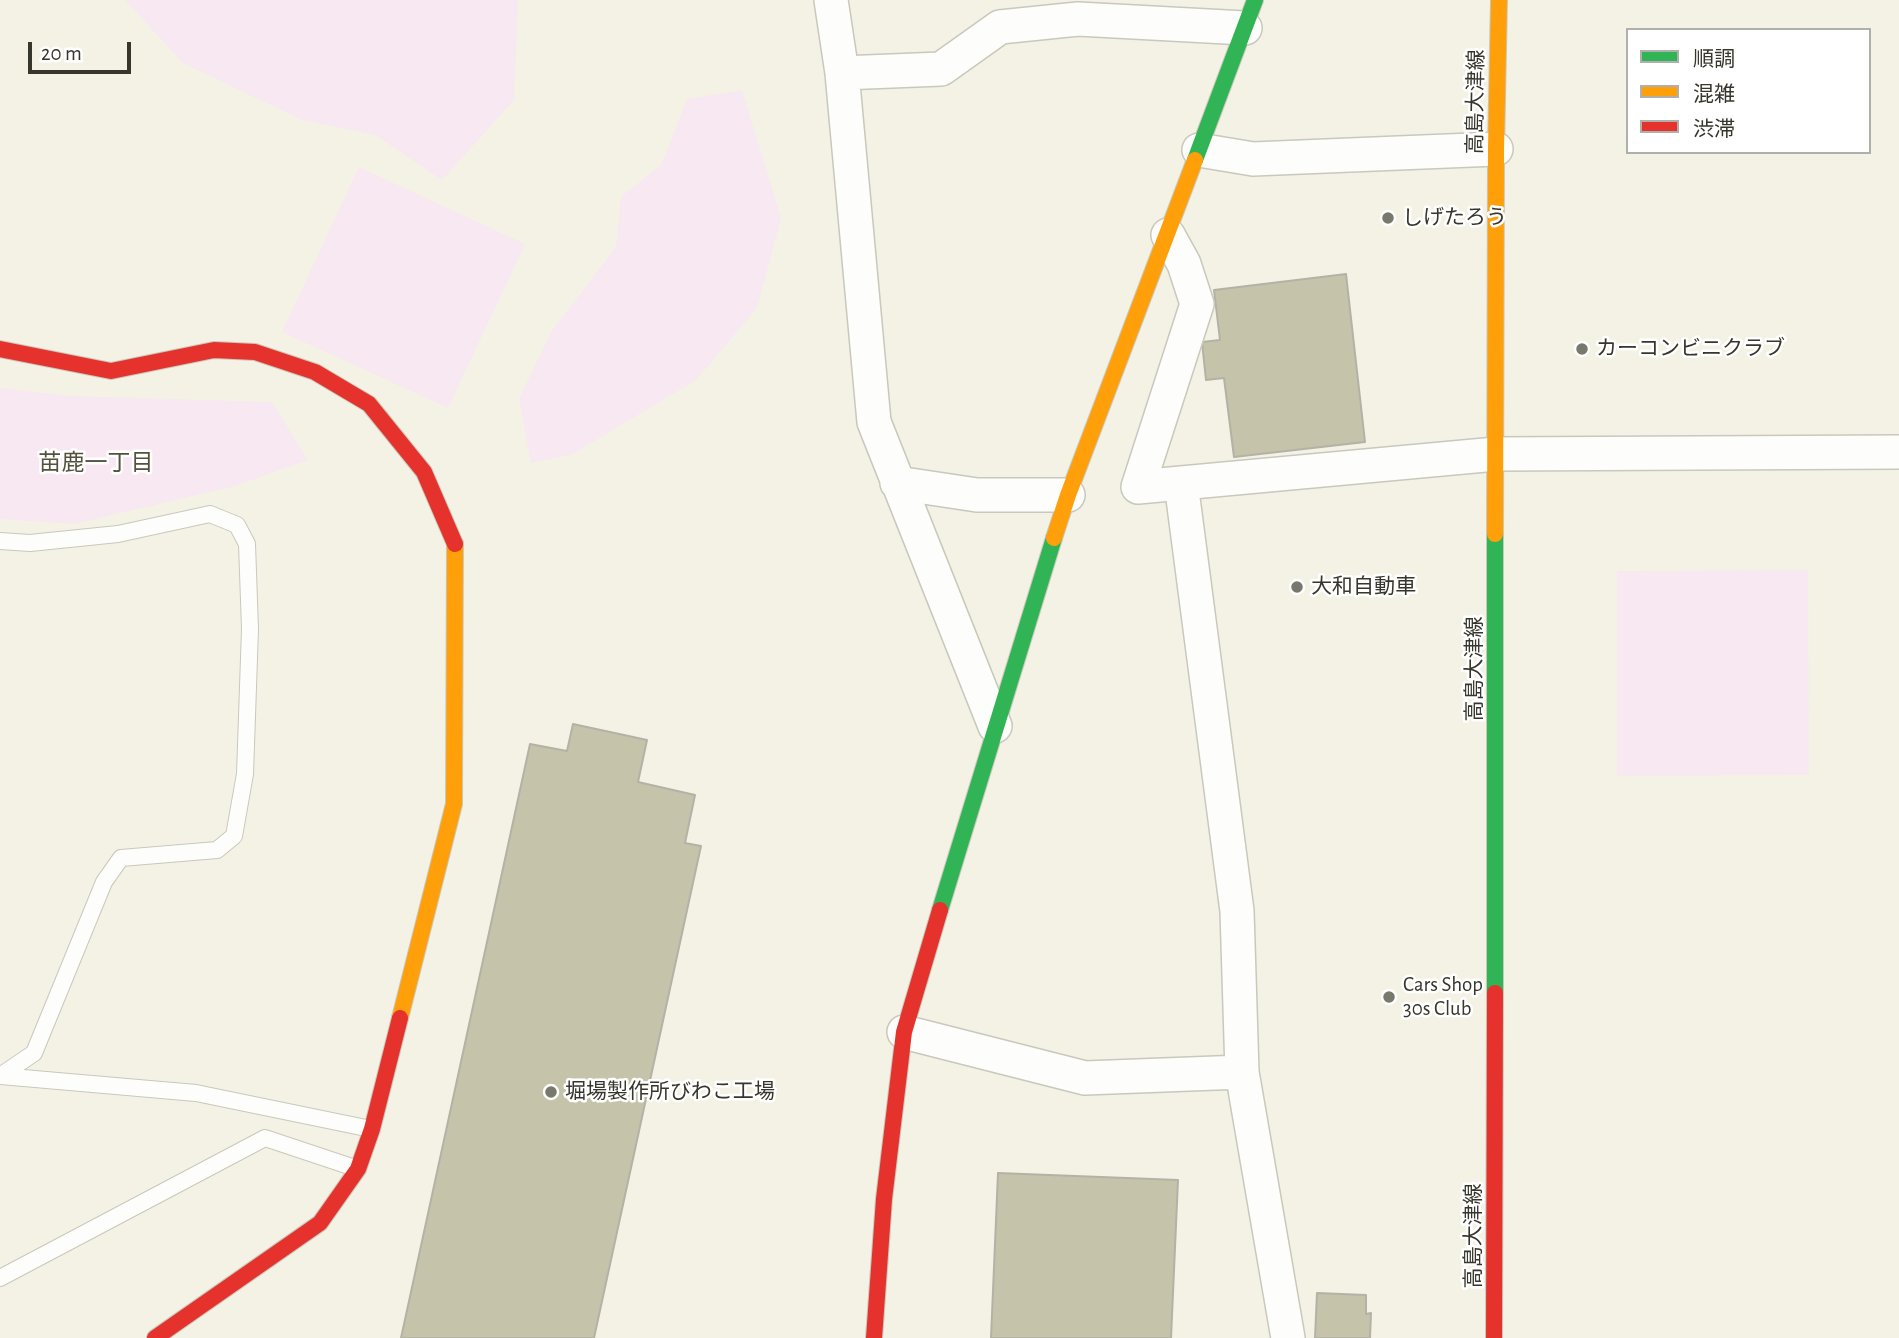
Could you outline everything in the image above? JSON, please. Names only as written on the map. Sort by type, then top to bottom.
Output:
[{"type":"street","points":[[831,0],[842,73],[874,422],[995,726]]},
{"type":"street","name":"高島大津線","points":[[1494,1338],[1496,149],[1499,0]]},
{"type":"street","points":[[842,73],[941,69],[1000,27],[1080,10],[1250,14],[1068,495],[995,726],[904,1032],[884,1199],[874,1338]]},
{"type":"street","points":[[1199,150],[1254,159],[1496,149]]},
{"type":"street","points":[[1168,235],[1184,264],[1197,304],[1138,487],[1496,454],[1899,452]]},
{"type":"street","points":[[0,349],[111,371],[214,350],[255,352],[316,372],[369,404],[424,472],[456,543],[454,804],[372,1129],[358,1169],[320,1223],[155,1338]]},
{"type":"street","points":[[897,483],[977,495],[1068,495]]},
{"type":"street","points":[[1181,483],[1237,911],[1242,1072],[1288,1338]]},
{"type":"street","points":[[904,1032],[1085,1078],[1242,1072]]},
{"type":"lane","points":[[0,541],[30,543],[118,534],[210,514],[236,525],[247,544],[250,629],[245,774],[234,836],[217,850],[121,858],[104,882],[34,1053],[0,1076]]},
{"type":"lane","points":[[0,1076],[196,1093],[372,1129]]},
{"type":"lane","points":[[0,1278],[265,1138],[358,1169]]},
{"type":"shaded area","points":[[125,0],[518,0],[514,100],[442,180],[375,135],[302,120],[183,63]]},
{"type":"shaded area","points":[[742,90],[781,218],[757,308],[696,380],[571,455],[531,463],[519,399],[551,332],[616,247],[621,197],[662,164],[687,99]]},
{"type":"shaded area","points":[[359,167],[525,244],[448,408],[282,332]]},
{"type":"shaded area","points":[[0,388],[70,396],[272,402],[308,460],[235,486],[74,524],[0,519]]},
{"type":"shaded area","points":[[1808,570],[1809,775],[1617,776],[1617,571]]},
{"type":"building","points":[[1346,274],[1365,442],[1234,457],[1224,378],[1206,380],[1202,342],[1220,340],[1214,290]]},
{"type":"building","name":"堀場製作所びわこ工場","points":[[573,724],[647,740],[638,782],[695,795],[685,843],[701,846],[594,1338],[401,1338],[530,744],[567,751]]},
{"type":"building","points":[[998,1173],[1178,1180],[1171,1338],[991,1338]]},
{"type":"building","points":[[1317,1293],[1366,1295],[1366,1314],[1371,1313],[1370,1338],[1315,1338]]},
{"type":"traffic: fast","points":[[1195,160],[1255,0]]},
{"type":"traffic: fast","points":[[1495,534],[1495,993]]},
{"type":"traffic: fast","points":[[940,910],[1054,538]]},
{"type":"traffic: slow","points":[[1495,534],[1499,0]]},
{"type":"traffic: slow","points":[[1054,538],[1195,160]]},
{"type":"traffic: slow","points":[[400,1018],[454,804],[455,544]]},
{"type":"traffic: jam","points":[[0,349],[111,371],[214,350],[255,352],[315,372],[369,404],[424,472],[455,544]]},
{"type":"traffic: jam","points":[[874,1338],[884,1199],[904,1032],[940,910]]},
{"type":"traffic: jam","points":[[1494,1338],[1495,993]]},
{"type":"traffic: jam","points":[[155,1338],[320,1223],[358,1169],[372,1129],[400,1018]]},
{"type":"place","name":"しげたろう","points":[[1388,218]]},
{"type":"place","name":"カーコンビニクラブ","points":[[1582,349]]},
{"type":"place","name":"大和自動車","points":[[1297,587]]},
{"type":"place","name":"Cars Shop 30s Club","points":[[1389,997]]},
{"type":"place","name":"堀場製作所びわこ工場","points":[[551,1092]]},
{"type":"district","name":"苗鹿一丁目","points":[[96,463]]}]
